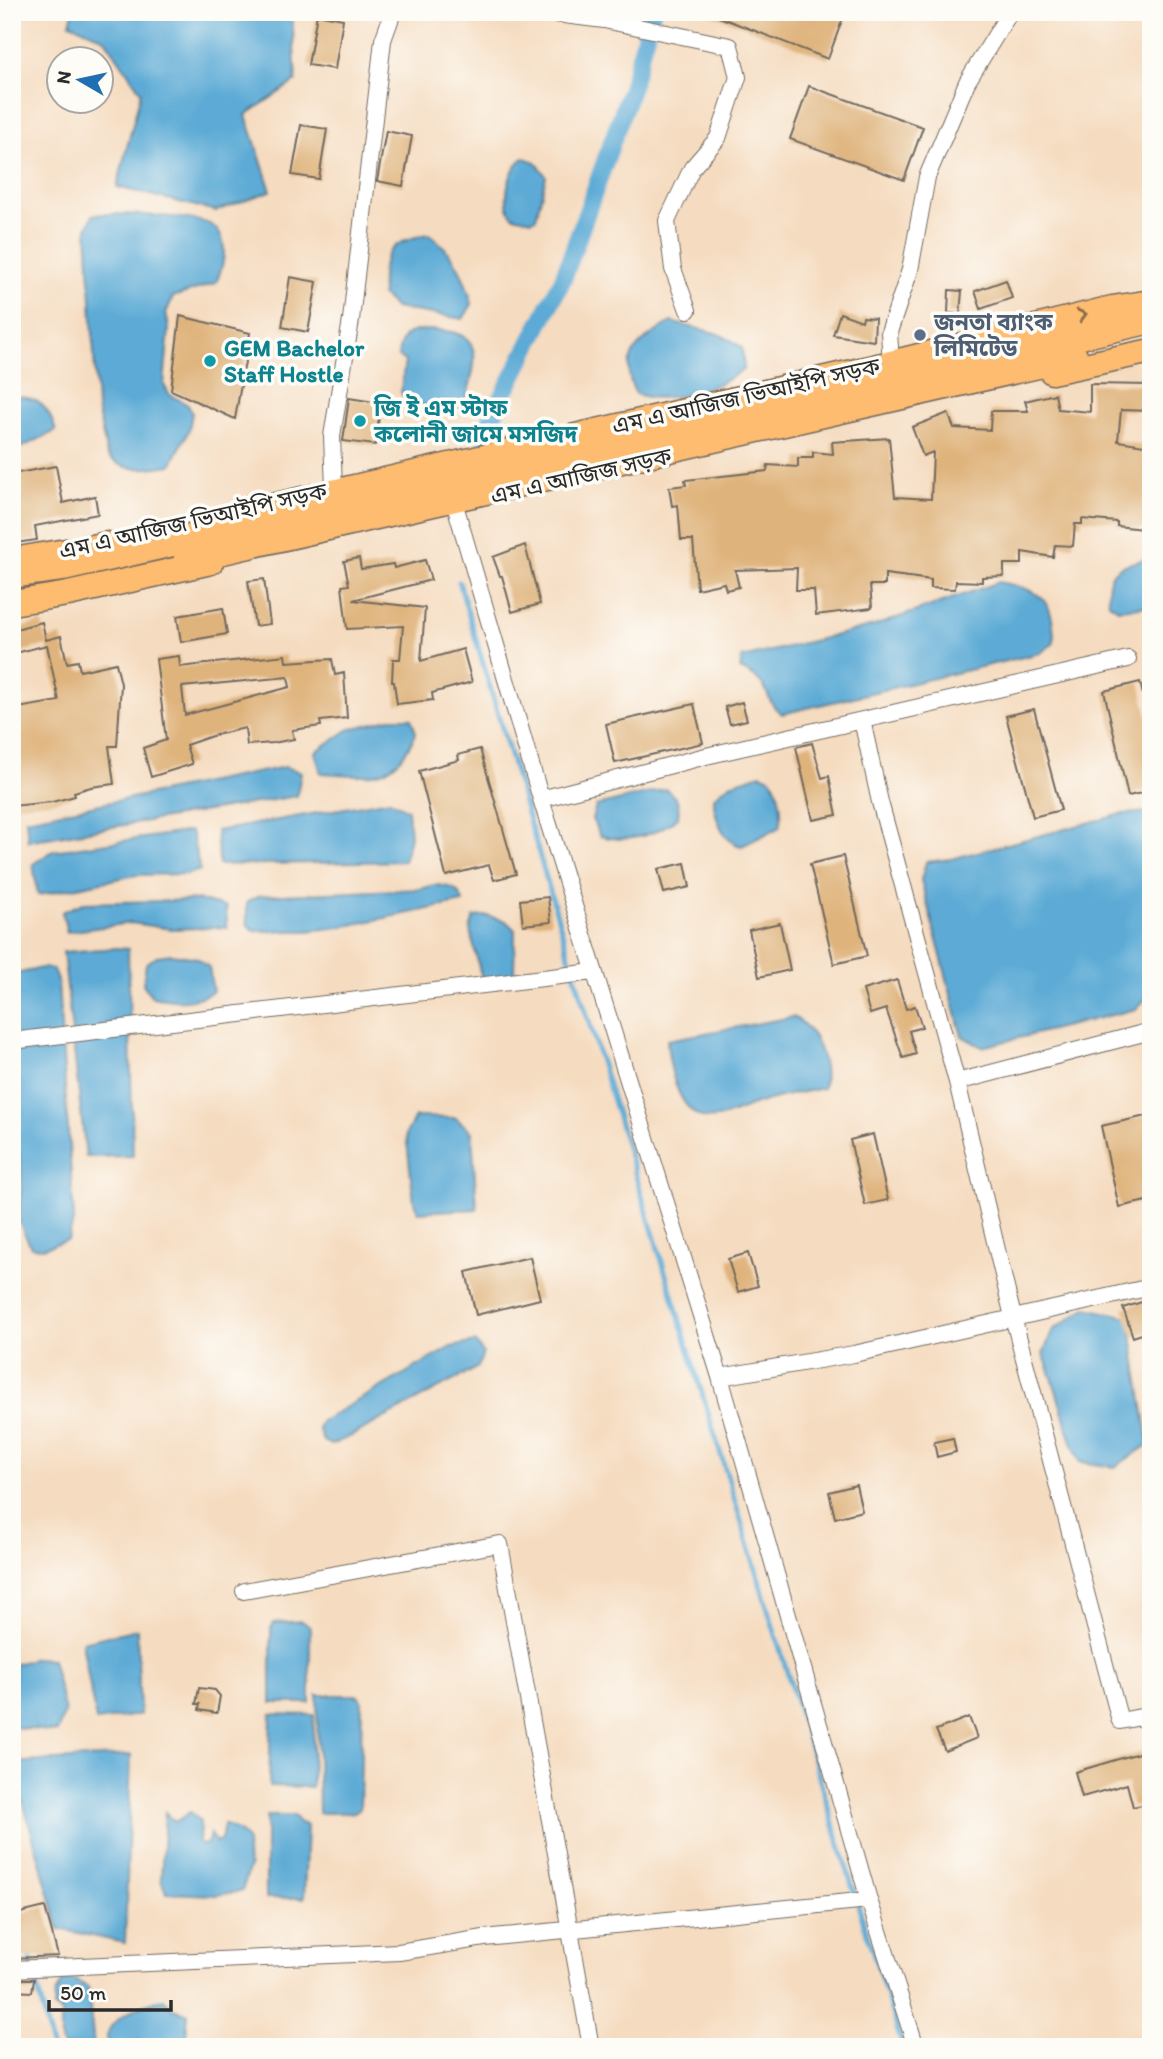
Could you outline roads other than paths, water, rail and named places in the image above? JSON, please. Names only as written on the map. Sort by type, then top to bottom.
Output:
[{"type":"highway","points":[[12,574],[63,567],[1151,318]]},
{"type":"highway","points":[[12,593],[68,585],[212,553],[1151,338]]},
{"type":"main road","name":"এম এ আজিজ ভিআইপি সড়ক","points":[[12,560],[110,544],[334,489],[891,363],[1112,308],[1151,302]]},
{"type":"main road","name":"এম এ আজিজ সড়ক","points":[[12,603],[119,583],[455,505],[1151,351]]},
{"type":"street","points":[[334,489],[332,436],[351,320],[383,40],[393,12]]},
{"type":"street","points":[[540,12],[604,20],[730,46],[738,77],[718,138],[692,169],[667,221],[673,270],[688,310]]},
{"type":"street","points":[[891,363],[889,332],[910,270],[927,177],[967,82],[1010,12]]},
{"type":"street","points":[[455,505],[541,799],[720,1377],[869,1900],[916,2047]]},
{"type":"street","points":[[541,799],[862,720],[1128,659]]},
{"type":"street","points":[[862,720],[884,816],[957,1082],[1013,1317],[1057,1474],[1120,1721],[1151,1715]]},
{"type":"street","points":[[12,1041],[594,972]]},
{"type":"street","points":[[957,1082],[1151,1031]]},
{"type":"street","points":[[720,1377],[854,1354],[1151,1287]]},
{"type":"street","points":[[244,1591],[500,1544],[591,2047]]},
{"type":"street","points":[[12,1969],[398,1952],[570,1928],[869,1900]]},
{"type":"water","points":[[73,12],[292,12],[296,81],[246,115],[271,191],[216,211],[117,187],[141,92],[116,55],[116,46],[110,46],[105,39],[70,23]]},
{"type":"water","points":[[524,158],[536,162],[546,176],[536,218],[532,220],[513,216],[507,203],[510,177]]},
{"type":"water","points":[[93,215],[191,219],[213,226],[222,239],[223,262],[216,283],[173,297],[166,313],[169,328],[164,385],[169,394],[188,405],[192,413],[189,430],[171,465],[129,467],[107,455],[97,408],[87,229]]},
{"type":"water","points":[[429,234],[446,249],[466,283],[472,304],[463,319],[395,308],[382,295],[383,269],[389,252],[404,241]]},
{"type":"water","points":[[671,322],[718,334],[734,342],[742,348],[744,369],[707,389],[692,393],[663,398],[636,394],[630,381],[629,370],[634,351]]},
{"type":"water","points":[[420,330],[453,332],[468,340],[473,348],[473,371],[461,408],[443,410],[404,400],[401,392],[405,361],[398,357],[400,346],[406,335]]},
{"type":"water","points":[[12,396],[30,398],[42,404],[56,431],[12,452]]},
{"type":"water","points":[[1151,558],[1151,606],[1118,609],[1109,603],[1109,581],[1116,570]]},
{"type":"water","points":[[999,582],[1025,588],[1042,598],[1051,615],[1054,643],[1040,653],[782,714],[775,708],[759,680],[740,669],[742,658],[874,626]]},
{"type":"water","points":[[391,718],[411,718],[416,733],[399,761],[378,773],[366,775],[321,773],[315,752],[348,730]]},
{"type":"water","points":[[285,767],[301,772],[297,796],[28,841],[26,819]]},
{"type":"water","points":[[761,774],[772,779],[777,790],[781,808],[780,827],[742,846],[735,844],[720,827],[714,797],[730,784]]},
{"type":"water","points":[[666,789],[676,798],[679,808],[678,817],[670,823],[651,833],[631,838],[600,836],[592,819],[596,806]]},
{"type":"water","points":[[390,800],[408,810],[410,837],[404,861],[219,865],[216,831]]},
{"type":"water","points":[[1149,812],[1151,993],[1136,1009],[982,1047],[962,1036],[921,880],[926,862],[951,859],[1122,814]]},
{"type":"water","points":[[191,831],[200,870],[188,874],[136,875],[38,895],[33,864],[53,851]]},
{"type":"water","points":[[434,885],[456,890],[463,902],[341,927],[307,931],[254,931],[247,924],[247,902],[259,896],[421,889]]},
{"type":"water","points":[[198,900],[226,907],[227,927],[172,929],[131,923],[67,932],[62,912],[83,903]]},
{"type":"water","points":[[488,916],[506,921],[515,930],[514,975],[482,980],[470,929],[474,917]]},
{"type":"water","points":[[128,949],[133,1156],[86,1157],[63,952]]},
{"type":"water","points":[[172,954],[197,958],[209,967],[213,991],[191,1000],[152,997],[143,984],[146,964],[157,956]]},
{"type":"water","points":[[41,968],[53,969],[58,983],[74,1218],[68,1240],[43,1248],[31,1247],[19,1222],[22,1176],[12,1108],[12,975]]},
{"type":"water","points":[[793,1017],[808,1029],[819,1048],[824,1068],[823,1088],[762,1102],[717,1118],[704,1118],[693,1112],[685,1103],[678,1092],[670,1065],[667,1040]]},
{"type":"water","points":[[415,1117],[456,1118],[472,1132],[477,1209],[418,1212],[414,1202],[406,1134]]},
{"type":"water","points":[[1086,1308],[1129,1317],[1149,1444],[1115,1467],[1080,1462],[1043,1354],[1053,1330]]},
{"type":"water","points":[[475,1342],[483,1353],[478,1367],[349,1437],[331,1445],[323,1441],[318,1428],[322,1421],[451,1347]]},
{"type":"water","points":[[302,1621],[310,1627],[310,1703],[271,1703],[271,1628],[274,1623]]},
{"type":"water","points":[[137,1629],[140,1715],[96,1721],[82,1642]]},
{"type":"water","points":[[35,1658],[52,1659],[65,1712],[57,1732],[12,1727],[12,1665]]},
{"type":"water","points":[[317,1695],[357,1695],[362,1700],[360,1809],[353,1813],[319,1813]]},
{"type":"water","points":[[271,1714],[314,1715],[312,1787],[269,1786]]},
{"type":"water","points":[[131,1755],[125,1943],[59,1929],[12,1763]]},
{"type":"water","points":[[165,1812],[175,1822],[190,1812],[200,1821],[199,1842],[202,1844],[207,1844],[210,1834],[216,1843],[221,1840],[224,1824],[243,1835],[247,1840],[250,1866],[242,1891],[216,1895],[166,1893],[161,1880]]},
{"type":"water","points":[[266,1816],[295,1816],[298,1822],[307,1826],[304,1898],[266,1898]]},
{"type":"water","points":[[64,1980],[74,1980],[88,1987],[94,2047],[64,2047],[61,2043],[61,2013],[54,2008],[55,1995]]},
{"type":"water","points":[[164,1999],[171,2007],[188,2014],[185,2047],[146,2047],[140,2041],[129,2041],[129,2047],[104,2047],[108,2045],[107,2036],[117,2020],[135,2008]]},
{"type":"waterway","points":[[483,435],[563,279],[631,89],[652,12]]},
{"type":"waterway","points":[[459,582],[575,976],[855,1895]]},
{"type":"waterway","points":[[12,1878],[21,1919]]},
{"type":"waterway","points":[[858,1905],[903,2047]]},
{"type":"waterway","points":[[29,1953],[52,2047]]},
{"type":"place","name":"জনতা ব্যাংক লিমিটেড","points":[[920,335]]},
{"type":"place","name":"GEM Bachelor Staff Hostle","points":[[210,361]]},
{"type":"place","name":"জি ই এম স্টাফ কলোনী জামে মসজিদ","points":[[360,421]]}]
